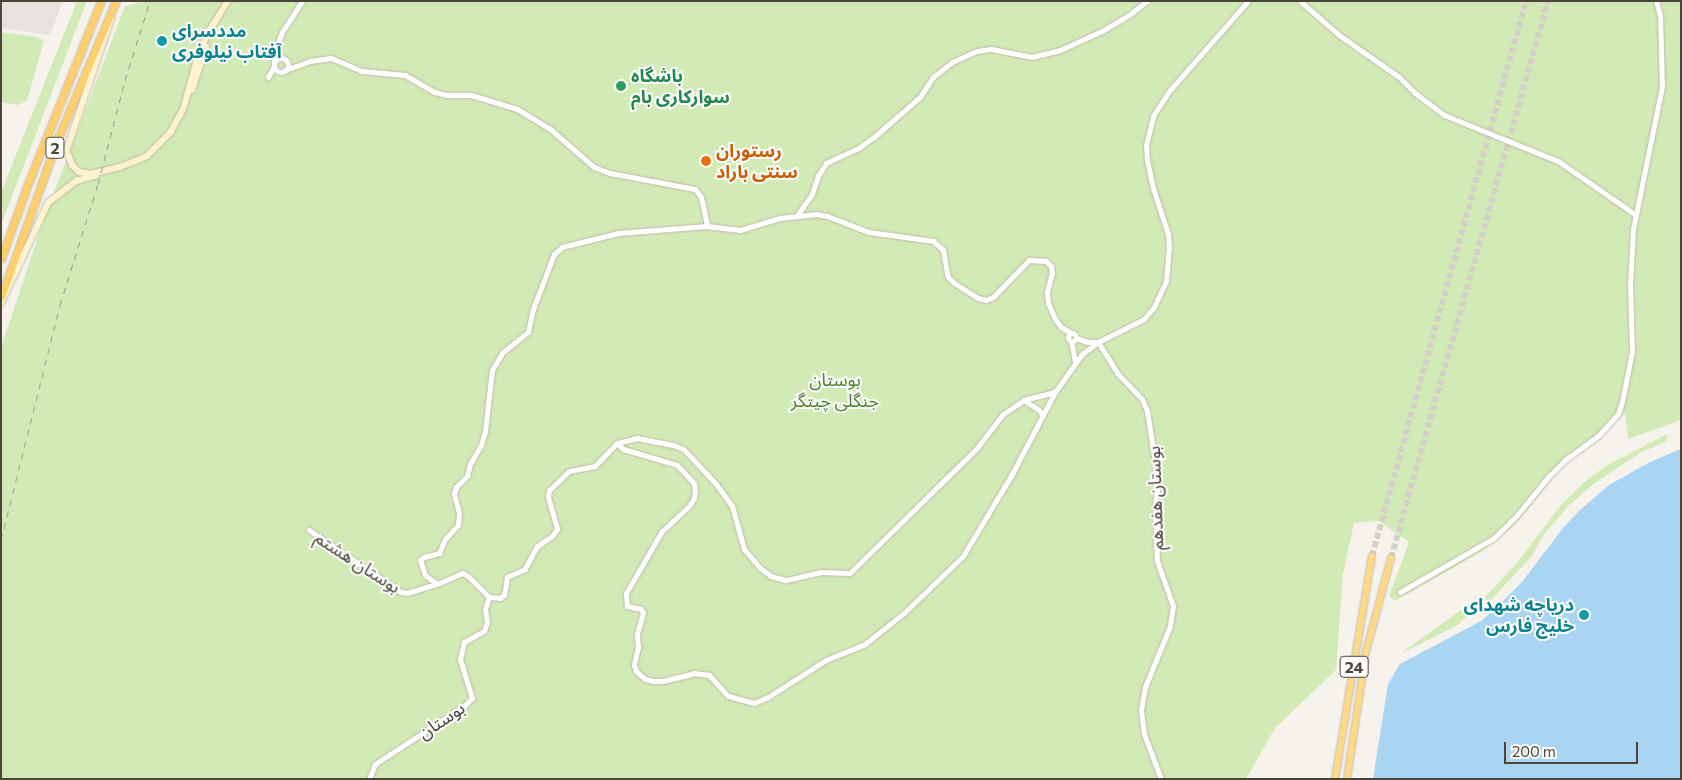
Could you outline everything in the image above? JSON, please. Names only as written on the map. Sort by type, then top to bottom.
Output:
[{"type":"highway","name":"2","points":[[1,258],[29,181],[101,1]]},
{"type":"highway","name":"2","points":[[1,297],[58,138],[115,3]]},
{"type":"highway","name":"24","points":[[1335,779],[1372,556]]},
{"type":"highway","name":"24","points":[[1347,779],[1366,652],[1391,558]]},
{"type":"main road","points":[[115,3],[109,31],[69,140],[67,151],[72,166],[80,172],[90,174],[127,165],[147,156],[159,146],[176,124],[183,110],[208,33],[230,1]]},
{"type":"main road","points":[[1,303],[48,203],[76,181],[139,164],[162,148],[181,121],[194,74]]},
{"type":"street","points":[[279,72],[274,65],[277,44],[291,15],[302,1]]},
{"type":"street","points":[[798,214],[812,194],[818,176],[826,163],[860,147],[874,137],[920,96],[933,77],[952,62],[977,51],[991,48],[1032,57],[1060,50],[1102,31],[1129,15],[1147,1]]},
{"type":"street","points":[[617,443],[622,449],[677,465],[694,484],[695,491],[694,498],[689,506],[662,531],[626,593],[627,606],[642,609],[644,613],[637,634],[636,671],[645,679],[663,681],[694,674],[709,675],[728,696],[754,703],[768,698],[826,660],[865,644],[904,613],[963,556],[1012,474],[1055,392],[1075,362],[1098,342],[1144,319],[1154,307],[1166,281],[1169,248],[1168,234],[1153,188],[1147,156],[1146,145],[1153,116],[1170,90],[1248,1]]},
{"type":"street","points":[[1300,1],[1339,35],[1399,77],[1415,93],[1444,115],[1558,161],[1636,215]]},
{"type":"street","points":[[1400,592],[1480,548],[1499,534],[1549,476],[1565,460],[1599,435],[1618,414],[1632,351],[1630,285],[1636,215],[1662,86],[1660,15],[1656,1]]},
{"type":"street","points":[[277,44],[285,60],[285,70]]},
{"type":"street","points":[[299,64],[278,58],[268,77],[299,64],[330,58],[362,71],[405,75],[436,92],[472,96],[517,109],[549,128],[594,167],[610,173],[695,189],[701,196],[707,226]]},
{"type":"street","points":[[436,584],[425,575],[420,560],[439,553],[445,539],[458,525],[459,514],[454,494],[456,487],[467,476],[470,464],[481,446],[485,430],[492,370],[503,352],[528,332],[533,309],[554,254],[562,247],[618,233],[707,226],[740,230],[798,214],[827,216],[877,234],[933,241],[943,250],[948,277],[954,284],[978,298],[986,300],[993,297],[1029,260],[1046,262],[1051,266],[1052,273],[1047,292],[1048,303],[1055,320],[1061,327],[1071,333],[1068,337],[1073,340],[1098,342]]},
{"type":"street","points":[[1073,340],[1075,362]]},
{"type":"street","name":"بوستان هفدهم","points":[[1098,342],[1118,373],[1142,399],[1147,412],[1155,452],[1158,481],[1155,507],[1157,561],[1172,606],[1170,626],[1145,687],[1141,710],[1144,734],[1161,779]]},
{"type":"street","points":[[489,596],[500,598],[504,595],[507,576],[525,570],[538,546],[552,536],[557,529],[548,497],[549,490],[569,471],[595,466],[617,443],[637,438],[683,449],[726,496],[732,506],[744,549],[750,558],[771,576],[785,580],[810,573],[850,573],[976,449],[1003,414],[1024,400],[1055,392]]},
{"type":"street","points":[[1024,400],[1039,410],[1043,416]]},
{"type":"street","name":"بوستان هشتم","points":[[309,530],[401,592],[407,593],[436,584],[462,573],[468,576],[489,596]]},
{"type":"street","name":"بوستان","points":[[369,779],[375,764],[460,709],[472,698],[460,659],[464,642],[484,631],[487,622],[485,608],[489,596]]},
{"type":"shaded area","points":[[1,1],[63,1],[50,35],[1,28]]},
{"type":"green space","points":[[77,1],[87,1],[1,225],[1,193]]},
{"type":"green space","name":"بوستان جنگلی چیتگر","points":[[144,1],[1681,1],[1681,420],[1628,439],[1625,413],[1566,462],[1515,525],[1481,552],[1395,601],[1389,596],[1409,542],[1378,521],[1354,523],[1343,574],[1336,670],[1275,728],[1246,779],[1,779],[1,347],[45,216],[125,6]]},
{"type":"green space","points":[[1,32],[37,37],[44,41],[27,101],[18,105],[1,102]]},
{"type":"green space","points":[[1667,434],[1667,441],[1640,453],[1595,483],[1568,506],[1542,537],[1532,556],[1488,603],[1485,597],[1517,563],[1561,505],[1588,479],[1606,466]]},
{"type":"green space","points":[[1465,607],[1471,614],[1460,621],[1460,624],[1400,654]]},
{"type":"water","name":"دریاچه شهدای خلیج فارس","points":[[1681,449],[1681,779],[1373,779],[1388,684],[1400,664],[1481,621],[1522,582],[1563,528],[1580,510],[1609,485],[1650,462]]},
{"type":"tunnel","points":[[1372,556],[1526,1]]},
{"type":"tunnel","points":[[1391,558],[1548,1]]},
{"type":"railway","points":[[1,540],[60,305],[98,184],[125,80],[150,1]]},
{"type":"place","name":"مددسرای آفتاب نیلوفری","points":[[162,41]]},
{"type":"place","name":"باشگاه سوارکاری بام","points":[[621,86]]},
{"type":"place","name":"رستوران سنتی باراد","points":[[706,161]]},
{"type":"place","name":"دریاچه شهدای خلیج فارس","points":[[1584,615]]}]
